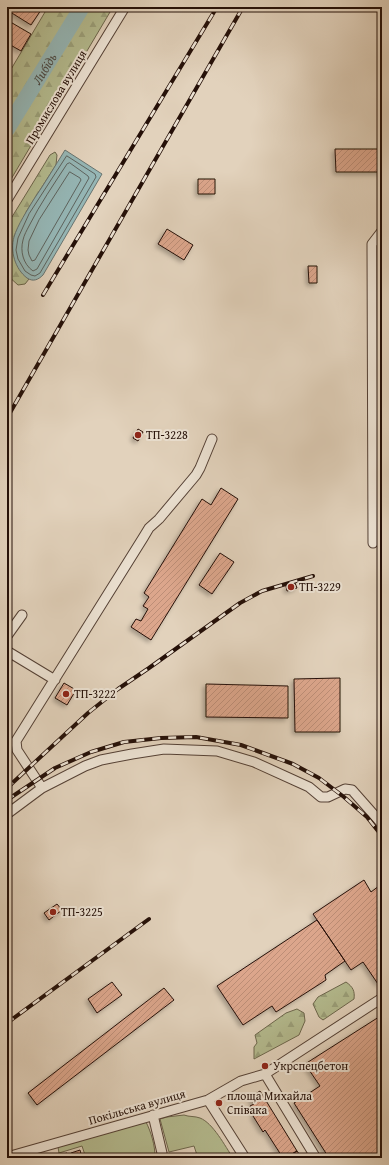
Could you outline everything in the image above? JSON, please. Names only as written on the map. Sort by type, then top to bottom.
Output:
[{"type":"street","name":"Промислова вулиця","points":[[7,200],[125,7]]},
{"type":"street","points":[[373,543],[372,244],[382,231]]},
{"type":"street","points":[[42,788],[16,750],[16,741],[143,538],[200,468],[212,439]]},
{"type":"street","points":[[7,636],[22,615]]},
{"type":"street","points":[[7,650],[55,680]]},
{"type":"street","points":[[7,814],[42,788],[85,766],[101,760],[164,749],[217,751],[254,762],[309,787],[321,797],[328,796],[345,789],[352,790],[382,824]]},
{"type":"street","name":"Покільська вулиця","points":[[7,1157],[208,1100],[241,1081],[265,1074],[382,998]]},
{"type":"street","points":[[265,1074],[316,1158]]},
{"type":"street","points":[[208,1100],[245,1158]]},
{"type":"street","points":[[154,1115],[162,1153]]},
{"type":"green space","points":[[48,7],[113,7],[7,186],[7,76]]},
{"type":"green space","points":[[55,152],[57,155],[56,165],[26,212],[23,274],[29,279],[25,284],[18,285],[7,275],[7,225],[50,155]]},
{"type":"green space","points":[[346,982],[353,989],[354,999],[323,1020],[319,1017],[313,1004],[318,997]]},
{"type":"green space","points":[[297,1009],[304,1013],[305,1021],[299,1035],[254,1059],[254,1047],[257,1043],[255,1035],[286,1013]]},
{"type":"green space","points":[[184,1115],[200,1118],[210,1125],[233,1158],[198,1158],[194,1146],[169,1152],[160,1119]]},
{"type":"green space","points":[[146,1122],[150,1130],[155,1157],[86,1158],[82,1146],[59,1153],[58,1147]]},
{"type":"water","points":[[65,150],[102,174],[43,275],[37,279],[31,280],[19,270],[14,259],[14,237],[26,213]]},
{"type":"building","points":[[9,7],[37,7],[41,10],[31,25],[7,10]]},
{"type":"building","points":[[7,20],[31,34],[21,51],[7,43]]},
{"type":"building","points":[[335,149],[382,149],[382,172],[336,172]]},
{"type":"building","points":[[198,179],[215,179],[215,194],[198,194]]},
{"type":"building","points":[[167,229],[193,245],[184,260],[158,244]]},
{"type":"building","points":[[308,266],[317,266],[317,283],[309,283]]},
{"type":"building","points":[[379,347],[382,347],[382,399],[380,399]]},
{"type":"building","name":"ТП-3228","points":[[138,429],[143,432],[138,441],[133,438]]},
{"type":"building","points":[[221,488],[238,499],[151,640],[131,627],[136,619],[141,621],[148,609],[143,606],[149,597],[144,593],[202,499],[211,505]]},
{"type":"building","points":[[220,553],[234,562],[212,594],[199,585]]},
{"type":"building","name":"ТП-3229","points":[[295,583],[297,588],[287,591],[286,586]]},
{"type":"building","points":[[340,678],[340,732],[295,732],[294,679]]},
{"type":"building","name":"ТП-3222","points":[[64,683],[76,690],[67,705],[55,698]]},
{"type":"building","points":[[206,684],[288,686],[288,718],[206,717]]},
{"type":"building","points":[[364,880],[371,892],[379,886],[382,891],[382,981],[378,984],[363,962],[351,970],[313,914]]},
{"type":"building","name":"ТП-3225","points":[[57,904],[62,910],[49,920],[44,913]]},
{"type":"building","points":[[317,920],[345,961],[325,975],[326,980],[276,1012],[272,1006],[243,1025],[217,986]]},
{"type":"building","points":[[112,982],[122,995],[97,1013],[88,999]]},
{"type":"building","points":[[164,988],[174,1000],[37,1105],[28,1093]]},
{"type":"building","points":[[382,1015],[382,1158],[329,1158],[294,1103],[320,1086],[305,1064]]},
{"type":"building","points":[[260,1091],[297,1151],[285,1158],[283,1158],[265,1130],[263,1132],[253,1116],[255,1114],[250,1106],[254,1104],[250,1097]]},
{"type":"building","points":[[80,1150],[82,1158],[72,1158],[71,1153]]},
{"type":"building","points":[[297,1151],[302,1158],[285,1158]]},
{"type":"building","points":[[67,1153],[68,1158],[47,1158]]},
{"type":"waterway","name":"Либідь","points":[[7,129],[82,7]]},
{"type":"railway","points":[[43,295],[217,7]]},
{"type":"railway","points":[[7,418],[243,7]]},
{"type":"railway","points":[[7,788],[88,713],[118,689],[240,603],[262,591],[313,576]]},
{"type":"railway","points":[[7,800],[55,768],[91,752],[124,742],[161,738],[196,737],[241,745],[293,764],[319,778],[344,797],[367,817],[382,836]]},
{"type":"railway","points":[[7,1023],[149,919]]},
{"type":"place","name":"ТП-3228","points":[[138,435]]},
{"type":"place","name":"ТП-3229","points":[[291,587]]},
{"type":"place","name":"ТП-3222","points":[[66,694]]},
{"type":"place","name":"ТП-3225","points":[[53,912]]},
{"type":"place","name":"Укрспецбетон","points":[[265,1066]]},
{"type":"place","name":"площа Михайла Співака","points":[[219,1103]]}]
